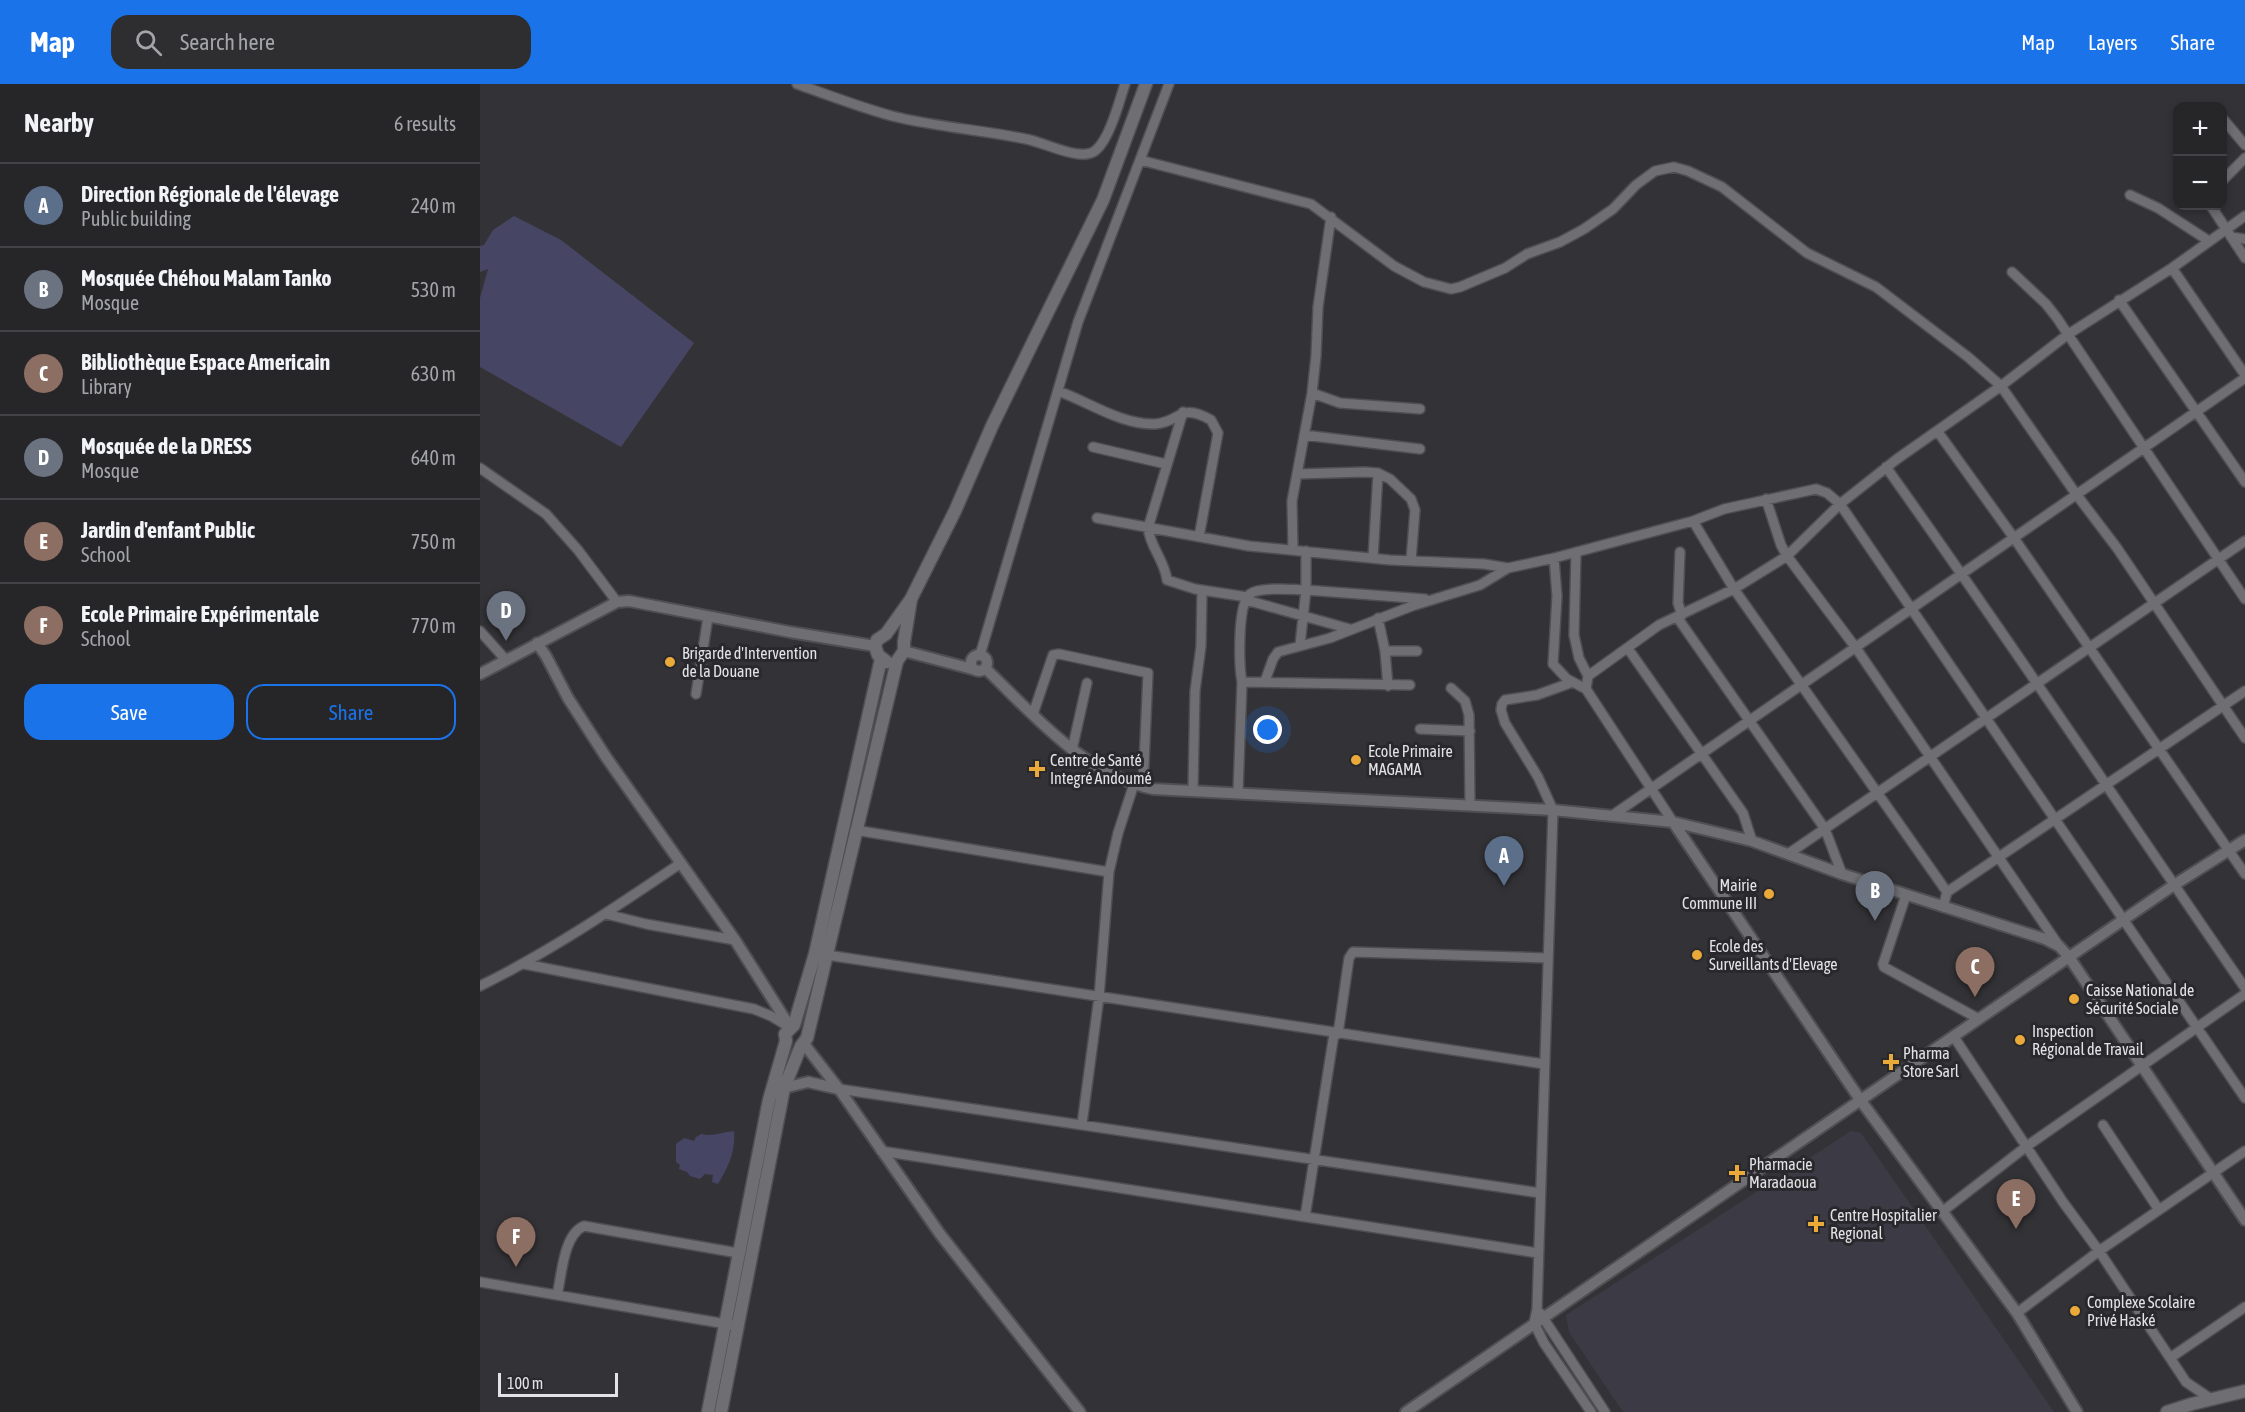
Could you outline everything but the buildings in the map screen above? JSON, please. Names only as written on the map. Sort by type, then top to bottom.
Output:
[{"type":"main road","points":[[901,651],[888,662],[881,659],[876,646],[877,640],[886,634],[911,599],[955,511],[1028,353],[1103,200],[1146,84]]},
{"type":"main road","points":[[722,1412],[784,1088],[804,1041],[827,956],[855,830],[901,651],[911,599]]},
{"type":"main road","points":[[886,634],[896,634],[901,651]]},
{"type":"main road","points":[[708,1412],[771,1091],[786,1034],[792,1026],[815,954],[881,659]]},
{"type":"main road","points":[[792,1026],[802,1027],[804,1041]]},
{"type":"main road","points":[[786,1041],[791,1046],[804,1041]]},
{"type":"main road","points":[[2167,1412],[2245,1390]]},
{"type":"street","points":[[796,84],[893,116],[953,129],[1026,139],[1086,155],[1096,151],[1102,142],[1125,84]]},
{"type":"street","points":[[976,656],[1078,322],[1169,84]]},
{"type":"street","points":[[2227,124],[2245,145]]},
{"type":"street","points":[[2227,177],[2245,158]]},
{"type":"street","points":[[1140,160],[1311,204],[1394,266],[1424,282],[1450,289],[1505,268],[1527,254],[1560,242],[1598,220],[1655,171],[1674,167],[1689,171],[1722,188],[1807,253],[1875,287],[1968,357],[2001,386],[2076,494],[2117,548],[2245,738]]},
{"type":"street","points":[[2130,195],[2158,208],[2209,242]]},
{"type":"street","points":[[2214,210],[2245,258]]},
{"type":"street","points":[[1587,676],[1659,626],[1734,589],[1787,556],[1840,504],[1887,467],[2001,386],[2067,335],[2209,242],[2228,233],[2245,216]]},
{"type":"street","points":[[1293,550],[1292,501],[1312,393],[1318,306],[1331,217]]},
{"type":"street","points":[[2228,233],[2245,239]]},
{"type":"street","points":[[1613,815],[2245,377],[2172,268]]},
{"type":"street","points":[[2012,272],[2046,304],[2245,599]]},
{"type":"street","points":[[2119,300],[2245,482]]},
{"type":"street","points":[[1058,391],[1111,414],[1144,423],[1160,423],[1183,412],[1195,413],[1211,420],[1218,433],[1199,537]]},
{"type":"street","points":[[1312,393],[1340,403],[1420,410]]},
{"type":"street","points":[[1183,412],[1148,528],[1150,539],[1162,561],[1167,580],[1202,590],[1247,598],[1350,628]]},
{"type":"street","points":[[1938,432],[2014,538],[2245,874]]},
{"type":"street","points":[[1304,435],[1420,449]]},
{"type":"street","points":[[1093,447],[1166,464]]},
{"type":"street","points":[[1887,467],[2245,988]]},
{"type":"street","points":[[480,468],[546,514],[578,550],[617,602]]},
{"type":"street","points":[[1297,474],[1348,471],[1378,474],[1390,479],[1412,499],[1415,510],[1411,560]]},
{"type":"street","points":[[1373,558],[1378,474]]},
{"type":"street","points":[[1265,681],[1276,654],[1300,645],[1330,638],[1378,618],[1480,585],[1508,568],[1693,521],[1724,509],[1816,489],[1827,493],[1840,504],[2245,1098]]},
{"type":"street","points":[[1766,500],[1787,556],[1856,648],[2059,946],[2069,957],[2245,1220]]},
{"type":"street","points":[[1097,518],[1249,546],[1373,558],[1484,564],[1508,568]]},
{"type":"street","points":[[1693,521],[1734,589],[1947,892]]},
{"type":"street","points":[[1788,854],[2245,541]]},
{"type":"street","points":[[1300,645],[1306,590],[1306,551]]},
{"type":"street","points":[[1576,552],[1574,635],[1579,658],[1587,676],[1586,689]]},
{"type":"street","points":[[1680,552],[1678,603],[1680,616],[1825,830],[1842,874]]},
{"type":"street","points":[[1554,558],[1557,596],[1553,664],[1573,682],[1586,689],[1861,1101],[2017,1313],[2077,1412]]},
{"type":"street","points":[[1193,789],[1195,691],[1201,646],[1202,590]]},
{"type":"street","points":[[1238,792],[1242,682],[1241,630],[1247,598],[1259,590],[1306,590],[1429,600]]},
{"type":"street","points":[[480,674],[617,602],[640,602],[708,617],[876,646]]},
{"type":"street","points":[[696,694],[708,617]]},
{"type":"street","points":[[1378,618],[1385,651],[1388,686]]},
{"type":"street","points":[[480,631],[506,660]]},
{"type":"street","points":[[537,643],[568,698],[606,757],[735,940],[792,1026]]},
{"type":"street","points":[[1626,650],[1629,650],[1743,813],[1752,841]]},
{"type":"street","points":[[901,651],[980,669],[1072,750],[1096,767],[1138,786],[1152,789],[1193,789],[1553,810],[1673,822],[1752,841],[1842,874],[2045,939],[2059,946]]},
{"type":"street","points":[[1385,651],[1417,651]]},
{"type":"street","points":[[1033,714],[1053,655],[1059,654],[1148,673],[1138,786],[1118,832],[1109,872],[1099,997],[1082,1124]]},
{"type":"street","points":[[948,663],[976,656],[987,661],[980,669]]},
{"type":"street","points":[[1242,682],[1410,685]]},
{"type":"street","points":[[1573,682],[1538,695],[1505,700],[1501,710],[1505,723],[1538,777],[1553,810],[1538,1253],[1540,1313],[1605,1412]]},
{"type":"street","points":[[1072,750],[1087,683]]},
{"type":"street","points":[[1451,688],[1465,700],[1470,731],[1470,805]]},
{"type":"street","points":[[1943,907],[1947,892],[2245,691]]},
{"type":"street","points":[[1420,729],[1470,731]]},
{"type":"street","points":[[855,830],[1109,872]]},
{"type":"street","points":[[1406,1412],[1534,1323],[1540,1313],[1861,1101],[2174,885],[2245,840]]},
{"type":"street","points":[[480,986],[524,964],[606,914],[681,863]]},
{"type":"street","points":[[1906,895],[1883,964],[1884,967],[1979,1019]]},
{"type":"street","points":[[606,914],[646,924],[735,940]]},
{"type":"street","points":[[1305,1217],[1349,958],[1353,952],[1547,958]]},
{"type":"street","points":[[827,956],[1544,1065]]},
{"type":"street","points":[[524,964],[754,1009],[792,1026]]},
{"type":"street","points":[[1943,1211],[2027,1146],[2245,994]]},
{"type":"street","points":[[1954,1037],[2186,1382],[2211,1399]]},
{"type":"street","points":[[804,1041],[940,1234],[1080,1412]]},
{"type":"street","points":[[784,1088],[808,1082],[839,1089],[1540,1193]]},
{"type":"street","points":[[2103,1125],[2159,1210]]},
{"type":"street","points":[[881,1151],[1538,1253]]},
{"type":"street","points":[[2017,1313],[2099,1251],[2245,1151]]},
{"type":"street","points":[[557,1295],[570,1238],[577,1229],[584,1226],[738,1254]]},
{"type":"street","points":[[480,1282],[738,1326]]},
{"type":"street","points":[[2170,1358],[2245,1307]]},
{"type":"street","points":[[1534,1323],[1544,1343],[1591,1412]]},
{"type":"shaded area","points":[[514,216],[561,240],[694,343],[621,447],[480,367],[480,298],[488,269],[480,272],[480,246],[484,245],[493,230]]},
{"type":"shaded area","points":[[734,1131],[731,1159],[718,1184],[712,1182],[713,1175],[705,1174],[700,1179],[679,1169],[680,1165],[676,1162],[676,1144],[684,1138],[694,1141],[701,1134],[714,1135]]},
{"type":"shaded area","name":"Centre Hospitalier Regional","points":[[1851,1131],[1861,1133],[2054,1412],[1623,1412],[1569,1332],[1566,1315]]},
{"type":"place","name":"Mosquée de la DRESS","points":[[506,641]]},
{"type":"place","name":"Brigarde d'Intervention de la Douane","points":[[670,662]]},
{"type":"place","name":"Ecole Primaire MAGAMA","points":[[1356,760]]},
{"type":"place","name":"Centre de Santé Integré Andoumé","points":[[1037,769]]},
{"type":"place","name":"Direction Régionale de l'élevage","points":[[1504,886]]},
{"type":"place","name":"Mairie Commune III","points":[[1769,894]]},
{"type":"place","name":"Mosquée Chéhou Malam Tanko","points":[[1875,921]]},
{"type":"place","name":"Ecole des Surveillants d'Elevage","points":[[1697,955]]},
{"type":"place","name":"Bibliothèque Espace Americain","points":[[1975,997]]},
{"type":"place","name":"Caisse National de Sécurité Sociale","points":[[2074,999]]},
{"type":"place","name":"Inspection Régional de Travail","points":[[2020,1040]]},
{"type":"place","name":"Pharma Store Sarl","points":[[1891,1062]]},
{"type":"place","name":"Pharmacie Maradaoua","points":[[1737,1173]]},
{"type":"place","name":"Centre Hospitalier Regional","points":[[1816,1224]]},
{"type":"place","name":"Jardin d'enfant Public","points":[[2016,1229]]},
{"type":"place","name":"Ecole Primaire Expérimentale","points":[[516,1267]]},
{"type":"place","name":"Complexe Scolaire Privé Haské","points":[[2075,1311]]}]
